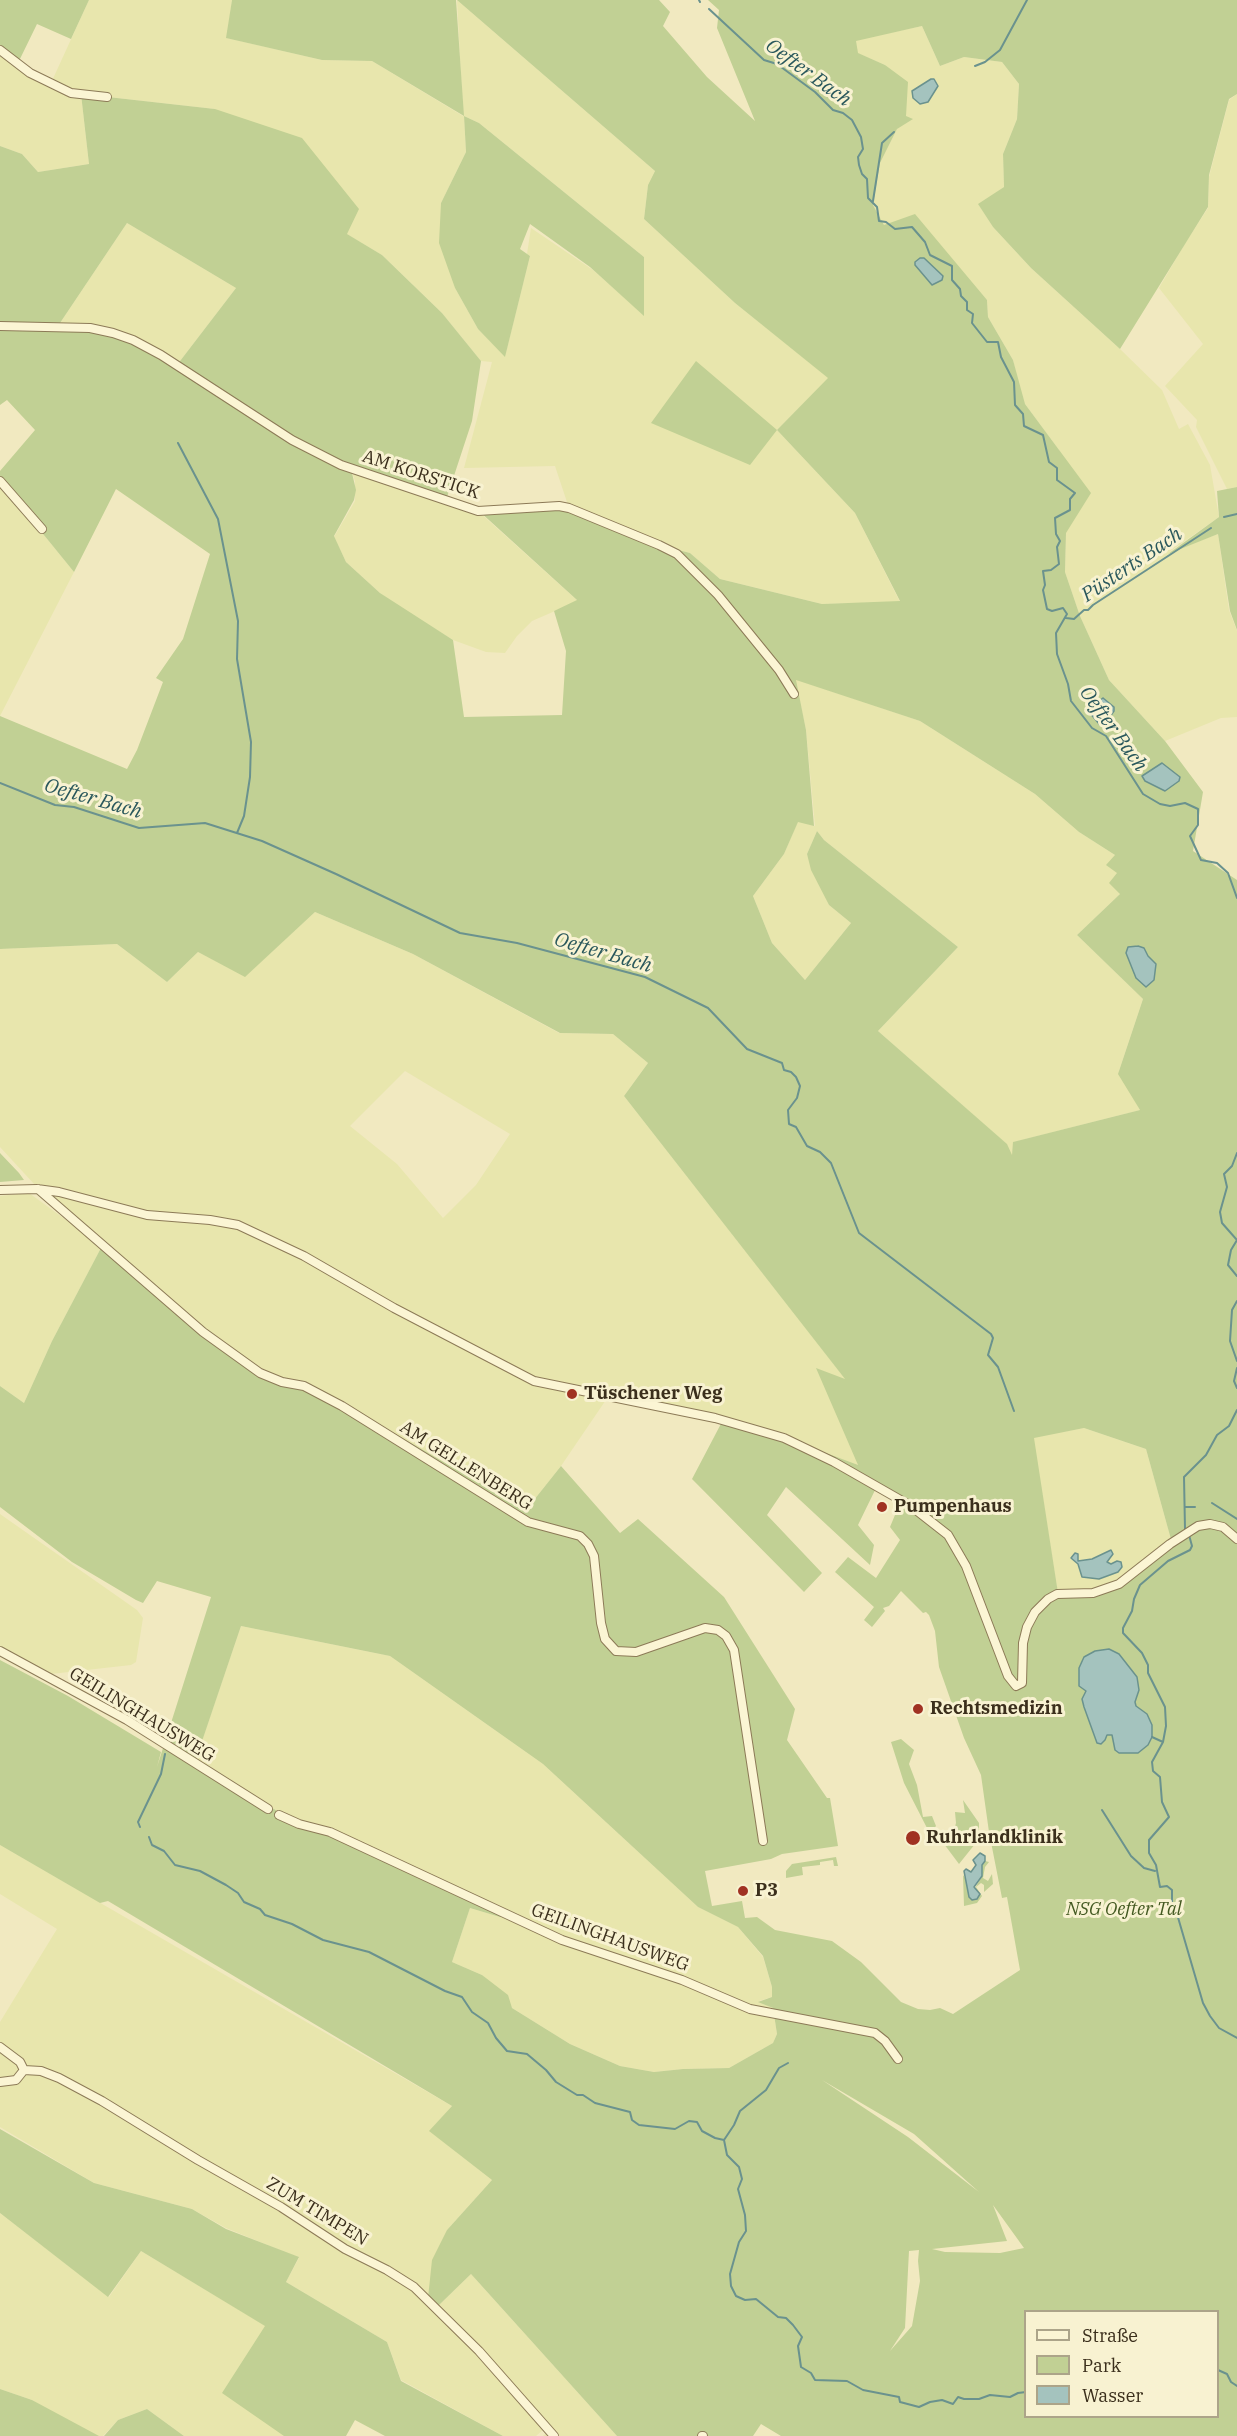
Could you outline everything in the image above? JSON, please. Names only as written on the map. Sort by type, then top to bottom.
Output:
[{"type":"street","points":[[0,50],[30,73],[71,93],[107,97]]},
{"type":"street","name":"AM KORSTICK","points":[[0,326],[90,328],[113,333],[133,340],[161,355],[292,440],[341,465],[478,511],[543,507],[569,508],[659,545],[677,554],[718,595],[772,662],[794,694]]},
{"type":"street","points":[[0,481],[42,529]]},
{"type":"street","points":[[0,1190],[37,1189],[59,1192],[147,1215],[221,1221],[246,1228],[304,1256],[394,1308],[534,1381],[715,1418],[784,1438],[834,1462],[911,1506],[948,1535],[966,1566],[1008,1676],[1011,1683],[1016,1686],[1022,1683],[1023,1643],[1027,1627],[1035,1612],[1047,1599],[1057,1594],[1093,1593],[1119,1584],[1170,1544],[1198,1526],[1210,1524],[1223,1527],[1237,1539]]},
{"type":"street","name":"AM GELLENBERG","points":[[37,1189],[203,1332],[260,1373],[304,1386],[342,1406],[528,1522],[580,1536],[588,1544],[594,1556],[601,1623],[605,1639],[616,1651],[628,1653],[643,1650],[690,1631],[705,1628],[718,1630],[726,1636],[734,1650],[763,1841]]},
{"type":"street","name":"GEILINGHAUSWEG","points":[[0,1651],[127,1720],[268,1809]]},
{"type":"street","name":"GEILINGHAUSWEG","points":[[279,1815],[299,1824],[330,1832],[481,1901],[540,1931],[672,1977],[743,2006],[874,2033],[885,2041],[898,2059]]},
{"type":"street","points":[[0,2047],[20,2062],[24,2070],[20,2078],[0,2082]]},
{"type":"street","name":"ZUM TIMPEN","points":[[24,2070],[41,2071],[59,2078],[102,2101],[198,2160],[281,2206],[345,2249],[387,2270],[414,2287],[479,2351],[554,2436]]},
{"type":"shaded area","points":[[89,0],[232,0],[227,38],[322,60],[372,61],[463,116],[457,0],[655,171],[648,185],[644,219],[735,303],[829,378],[777,430],[855,513],[900,602],[822,604],[720,579],[690,553],[659,545],[569,508],[555,466],[464,468],[492,362],[481,361],[442,313],[382,255],[346,234],[215,109],[81,94],[89,164],[38,172],[22,154],[0,146],[0,49],[51,83]],"holes":[[[464,116],[479,123],[644,257],[643,314],[593,270],[531,228],[527,254],[530,256],[505,356],[478,329],[455,288],[441,203],[466,152]]]},
{"type":"shaded area","points":[[922,26],[940,66],[964,57],[1002,62],[1019,84],[1017,119],[1003,154],[1004,187],[979,205],[993,227],[1031,268],[1162,390],[1179,429],[1188,424],[1210,465],[1219,517],[1169,552],[1218,534],[1229,610],[1237,631],[1237,717],[1221,718],[1165,741],[1109,680],[1080,616],[1065,572],[1066,533],[1059,450],[1022,400],[1013,360],[988,317],[987,300],[884,225],[873,205],[880,163],[906,116],[885,65],[857,53],[855,40]]},
{"type":"shaded area","points":[[1237,94],[1237,487],[1227,489],[1196,427],[1197,420],[1165,386],[1203,344],[1159,288],[1208,208],[1209,177],[1229,100]]},
{"type":"shaded area","points":[[127,223],[236,288],[177,365],[58,326]]},
{"type":"shaded area","points":[[351,469],[478,511],[578,601],[532,621],[505,653],[486,652],[453,640],[399,607],[346,562],[334,537],[355,501],[355,481]]},
{"type":"shaded area","points":[[0,481],[74,572],[0,716]]},
{"type":"shaded area","points":[[795,679],[920,721],[1035,794],[1079,832],[1115,855],[1120,894],[1077,935],[1143,999],[1119,1071],[1140,1110],[1014,1142],[1012,1157],[1006,1144],[878,1031],[958,947],[824,840],[817,831],[807,854],[829,905],[851,923],[805,980],[772,943],[753,896],[784,854],[798,821],[815,826],[806,730]]},
{"type":"shaded area","points":[[315,912],[413,954],[559,1033],[613,1034],[648,1063],[624,1096],[847,1381],[858,1466],[770,1432],[610,1394],[561,1466],[526,1510],[346,1405],[267,1374],[204,1331],[35,1185],[0,1147],[0,949],[117,944],[167,982],[198,952],[245,976]],"holes":[[[405,1071],[510,1134],[476,1185],[443,1218],[397,1164],[350,1126]]]},
{"type":"shaded area","points":[[29,1193],[102,1246],[52,1341],[24,1403],[0,1386],[0,1196]]},
{"type":"shaded area","points":[[1084,1428],[1146,1449],[1172,1543],[1132,1574],[1102,1589],[1058,1594],[1033,1437]]},
{"type":"shaded area","points":[[0,1514],[137,1610],[143,1618],[136,1662],[131,1665],[51,1674],[0,1649]]},
{"type":"shaded area","points":[[241,1626],[390,1656],[543,1764],[698,1907],[738,1927],[763,1957],[772,1987],[772,1997],[759,2001],[773,2008],[777,2034],[773,2043],[729,2068],[654,2072],[620,2066],[570,2044],[512,2008],[482,1975],[452,1962],[470,1908],[500,1917],[288,1818],[196,1758]]},
{"type":"shaded area","points":[[0,1845],[452,2106],[430,2131],[492,2180],[447,2230],[437,2307],[471,2274],[617,2436],[543,2436],[548,2432],[544,2429],[536,2436],[503,2436],[401,2380],[387,2342],[286,2282],[299,2258],[226,2228],[192,2209],[94,2183],[0,2127],[0,2022],[57,1929],[0,1894]]},
{"type":"shaded area","points":[[0,2213],[109,2297],[141,2251],[266,2326],[285,2436],[184,2436],[147,2409],[118,2420],[103,2436],[90,2436],[32,2400],[0,2389]]},
{"type":"green space","points":[[0,0],[89,0],[71,39],[37,24],[18,63],[0,49]]},
{"type":"green space","points":[[232,0],[456,0],[464,116],[372,61],[322,60],[226,38]]},
{"type":"green space","name":"NSG Oefter Tal","points":[[457,0],[659,0],[670,12],[663,26],[707,77],[755,121],[717,28],[719,10],[708,0],[1237,0],[1237,94],[1229,99],[1209,175],[1208,207],[1120,349],[1031,268],[993,227],[978,204],[1004,187],[1003,154],[1017,119],[1019,84],[1002,62],[964,57],[940,66],[922,26],[856,41],[858,53],[885,65],[908,82],[906,116],[913,119],[897,129],[880,163],[873,205],[884,225],[915,214],[987,300],[988,317],[1013,360],[1025,404],[1091,493],[1066,533],[1065,572],[1080,616],[1109,680],[1165,741],[1203,792],[1193,851],[1237,880],[1237,2436],[781,2436],[761,2424],[753,2436],[617,2436],[471,2274],[437,2307],[428,2298],[432,2260],[447,2230],[492,2180],[429,2131],[452,2106],[108,1901],[100,1903],[0,1845],[0,1660],[68,1696],[161,1752],[157,1767],[211,1597],[157,1581],[143,1603],[72,1562],[0,1507],[0,1386],[24,1403],[52,1341],[102,1246],[245,1365],[346,1405],[526,1510],[561,1466],[620,1533],[638,1519],[724,1597],[795,1709],[787,1740],[827,1798],[830,1798],[838,1846],[782,1854],[771,1859],[705,1871],[712,1906],[742,1901],[745,1918],[757,1917],[775,1930],[832,1941],[861,1962],[901,2002],[918,2009],[940,2008],[953,2014],[1020,1970],[1007,1897],[1002,1898],[981,1775],[964,1738],[939,1667],[935,1631],[929,1615],[926,1612],[923,1613],[901,1591],[889,1606],[883,1608],[885,1611],[872,1627],[864,1620],[874,1607],[835,1572],[848,1557],[876,1578],[900,1540],[890,1527],[902,1498],[878,1484],[858,1525],[874,1545],[870,1565],[786,1487],[767,1515],[822,1573],[804,1592],[692,1479],[724,1418],[770,1432],[858,1465],[816,1368],[845,1379],[624,1096],[648,1063],[613,1034],[560,1033],[413,954],[315,912],[245,977],[198,952],[167,982],[117,944],[0,949],[0,716],[127,769],[137,750],[163,682],[156,678],[183,639],[210,554],[116,489],[74,572],[0,481],[0,471],[35,430],[7,400],[0,405],[0,146],[22,154],[38,172],[89,164],[81,94],[215,109],[302,138],[359,209],[347,234],[382,255],[442,313],[481,361],[472,421],[447,497],[351,469],[356,490],[354,500],[334,536],[346,562],[380,593],[453,640],[464,717],[562,715],[566,651],[554,611],[577,600],[479,511],[559,506],[659,545],[690,553],[720,579],[822,604],[900,601],[855,513],[777,430],[828,378],[735,303],[644,219],[648,185],[655,171]],"holes":[[[127,223],[236,288],[177,365],[113,333],[58,326]],[[796,680],[920,721],[1035,794],[1079,832],[1115,855],[1106,865],[1117,873],[1109,883],[1120,894],[1077,935],[1143,999],[1118,1074],[1140,1110],[1013,1142],[1012,1155],[1007,1144],[878,1031],[958,947],[824,840],[817,831],[807,854],[811,870],[829,905],[851,923],[805,980],[772,943],[753,896],[784,854],[798,822],[814,826],[806,730]],[[1084,1428],[1146,1449],[1172,1543],[1124,1581],[1086,1591],[1058,1593],[1034,1438]],[[241,1626],[390,1656],[543,1764],[698,1907],[738,1927],[763,1956],[772,1987],[772,1997],[758,2002],[773,2008],[777,2034],[773,2043],[729,2068],[654,2072],[620,2066],[570,2044],[512,2008],[508,1995],[482,1975],[452,1962],[470,1908],[500,1917],[509,1914],[343,1835],[288,1818],[196,1759]],[[822,2080],[914,2134],[979,2192],[908,2137]],[[993,2205],[1024,2248],[1000,2253],[945,2252],[932,2249],[1007,2241]],[[919,2250],[920,2281],[912,2326],[890,2351],[905,2328],[909,2251]]]},
{"type":"green space","points":[[464,116],[479,123],[644,257],[644,316],[590,267],[530,224],[520,249],[530,256],[505,357],[478,329],[455,288],[439,243],[441,203],[466,152]]},
{"type":"green space","points":[[696,361],[777,430],[750,465],[651,423]]},
{"type":"green space","points":[[1237,487],[1237,630],[1230,611],[1218,534],[1168,554],[1219,517],[1217,491]]},
{"type":"green space","points":[[0,1153],[19,1173],[24,1180],[0,1182]]},
{"type":"green space","points":[[901,1739],[914,1750],[909,1764],[917,1785],[923,1817],[932,1816],[936,1826],[932,1831],[927,1828],[904,1783],[891,1742]]},
{"type":"green space","points":[[963,1800],[979,1823],[979,1839],[959,1864],[941,1840],[954,1830],[955,1812],[965,1813]]},
{"type":"green space","points":[[836,1857],[838,1866],[834,1866],[833,1860],[820,1862],[820,1865],[802,1867],[803,1875],[786,1878],[786,1871],[792,1864]]},
{"type":"green space","points":[[985,1861],[989,1862],[985,1867],[983,1878],[988,1881],[992,1874],[993,1884],[984,1892],[984,1885],[981,1883],[976,1887],[982,1896],[977,1903],[964,1906],[963,1875],[974,1890],[982,1876],[982,1865]]},
{"type":"green space","points":[[0,2129],[94,2183],[192,2209],[226,2229],[299,2257],[286,2282],[387,2342],[401,2381],[503,2436],[385,2436],[355,2420],[346,2436],[284,2436],[222,2393],[265,2326],[141,2251],[108,2297],[0,2213]]},
{"type":"green space","points":[[0,2389],[32,2400],[99,2436],[0,2436]]},
{"type":"green space","points":[[147,2409],[184,2436],[104,2436],[118,2420]]},
{"type":"water","points":[[934,79],[938,86],[928,102],[920,104],[913,98],[912,91]]},
{"type":"water","points":[[920,258],[924,258],[943,276],[942,280],[932,285],[915,265]]},
{"type":"water","points":[[1103,698],[1114,707],[1114,711],[1104,725],[1100,725],[1089,712],[1090,707]]},
{"type":"water","points":[[1162,763],[1180,777],[1179,781],[1165,791],[1145,781],[1142,776]]},
{"type":"water","points":[[1128,947],[1144,948],[1156,964],[1154,980],[1146,987],[1136,978],[1126,953]]},
{"type":"water","points":[[1111,1550],[1113,1554],[1107,1562],[1111,1564],[1121,1562],[1122,1567],[1118,1572],[1099,1579],[1082,1577],[1078,1564],[1071,1558],[1075,1553],[1078,1554],[1078,1561],[1092,1559]]},
{"type":"water","points":[[1109,1649],[1119,1654],[1137,1677],[1139,1690],[1136,1706],[1147,1714],[1152,1725],[1152,1737],[1148,1745],[1138,1753],[1119,1753],[1115,1750],[1112,1735],[1107,1735],[1101,1744],[1097,1743],[1084,1707],[1082,1699],[1086,1691],[1079,1686],[1079,1668],[1084,1657],[1095,1651]]},
{"type":"water","points":[[980,1853],[985,1856],[985,1861],[982,1865],[982,1876],[974,1887],[980,1894],[977,1899],[972,1900],[969,1897],[964,1871],[966,1869],[971,1872],[976,1865],[973,1860]]},
{"type":"waterway","points":[[975,66],[985,62],[1000,50],[1027,0]]},
{"type":"waterway","name":"Oefter Bach","points":[[709,9],[764,60],[777,64],[815,92],[833,110],[843,113],[852,120],[861,137],[863,149],[858,157],[859,165],[862,174],[867,179],[868,198],[877,207],[879,221],[886,222],[895,229],[912,227],[925,242],[930,255],[952,266],[952,280],[967,302],[967,310],[973,314],[972,323],[987,342],[998,342],[1001,357],[1014,382],[1015,405],[1023,414],[1024,426],[1043,435],[1049,462],[1057,468],[1057,480],[1075,493],[1070,499],[1070,510],[1055,518],[1056,534],[1060,541],[1057,547],[1059,564],[1051,570],[1043,571],[1045,585],[1043,590],[1047,609],[1052,611],[1063,608],[1067,614],[1056,633],[1057,654],[1068,684],[1071,701],[1092,728],[1106,736],[1143,794],[1160,804],[1170,806],[1185,803],[1198,809],[1198,825],[1190,836],[1201,860],[1217,863],[1228,873],[1237,898]]},
{"type":"waterway","points":[[873,201],[882,143],[894,132]]},
{"type":"waterway","points":[[178,443],[218,519],[238,621],[237,659],[251,742],[250,777],[244,816],[237,833]]},
{"type":"waterway","name":"Püsterts Bach","points":[[1224,517],[1237,514]]},
{"type":"waterway","name":"Püsterts Bach","points":[[1066,618],[1074,619],[1084,610],[1088,610],[1211,528]]},
{"type":"waterway","name":"Oefter Bach","points":[[0,783],[55,805],[74,807],[139,828],[205,823],[262,841],[460,933],[517,943],[645,977],[708,1008],[747,1049],[782,1063],[784,1070],[796,1077],[800,1086],[797,1098],[788,1110],[789,1124],[796,1127],[807,1146],[820,1152],[831,1163],[859,1233],[991,1334],[993,1338],[988,1355],[998,1367],[1014,1411]]},
{"type":"waterway","name":"Oefter Bach","points":[[1237,1153],[1232,1166],[1224,1174],[1227,1187],[1220,1212],[1222,1223],[1237,1240],[1231,1250],[1228,1265],[1237,1276]]},
{"type":"waterway","name":"Oefter Bach","points":[[1237,1301],[1232,1310],[1230,1341],[1237,1361]]},
{"type":"waterway","name":"Oefter Bach","points":[[1237,1368],[1234,1381],[1237,1388]]},
{"type":"waterway","name":"Oefter Bach","points":[[1185,1529],[1184,1477],[1206,1455],[1217,1435],[1229,1426],[1237,1410]]},
{"type":"waterway","points":[[1212,1503],[1237,1519]]},
{"type":"waterway","points":[[1186,1507],[1195,1507]]},
{"type":"waterway","name":"Oefter Bach","points":[[1189,1535],[1192,1546],[1190,1550],[1168,1561],[1140,1585],[1123,1633],[1142,1653],[1148,1665],[1148,1673],[1165,1707],[1166,1726],[1163,1742],[1152,1762],[1153,1771],[1160,1777],[1162,1802],[1169,1817],[1149,1840],[1149,1853],[1156,1865],[1160,1887],[1167,1886],[1172,1890],[1172,1908],[1177,1914],[1203,2003],[1219,2028],[1237,2038]]},
{"type":"waterway","points":[[1152,1737],[1163,1742]]},
{"type":"waterway","points":[[140,1827],[138,1822],[161,1774],[165,1754]]},
{"type":"waterway","points":[[1102,1810],[1131,1856],[1144,1868],[1155,1871]]},
{"type":"waterway","points":[[149,1837],[152,1845],[164,1851],[175,1865],[200,1871],[226,1885],[238,1893],[244,1902],[260,1909],[265,1915],[292,1924],[323,1940],[369,1952],[445,1991],[462,1997],[472,2012],[488,2023],[496,2038],[507,2051],[527,2054],[556,2082],[577,2095],[583,2095],[595,2103],[630,2112],[632,2120],[639,2125],[675,2129],[689,2121],[697,2122],[702,2131],[724,2140],[727,2155],[739,2167],[742,2179],[738,2189],[745,2215],[746,2231],[739,2242],[730,2274],[731,2286],[736,2296],[745,2300],[756,2299],[778,2317],[786,2318],[793,2325],[802,2337],[798,2346],[801,2367],[811,2373],[815,2380],[847,2381],[863,2390],[899,2397],[900,2402],[919,2407],[942,2400],[953,2404],[958,2397],[964,2399],[979,2399],[990,2395],[1010,2397],[1024,2392]]},
{"type":"waterway","points":[[724,2140],[740,2111],[766,2090],[779,2068],[788,2063]]},
{"type":"waterway","points":[[1219,2370],[1227,2374],[1231,2382],[1237,2386]]},
{"type":"place","name":"Tüschener Weg","points":[[572,1394]]},
{"type":"place","name":"Pumpenhaus","points":[[882,1507]]},
{"type":"place","name":"Rechtsmedizin","points":[[918,1709]]},
{"type":"place","name":"Ruhrlandklinik","points":[[913,1838]]},
{"type":"place","name":"P3","points":[[743,1891]]}]
